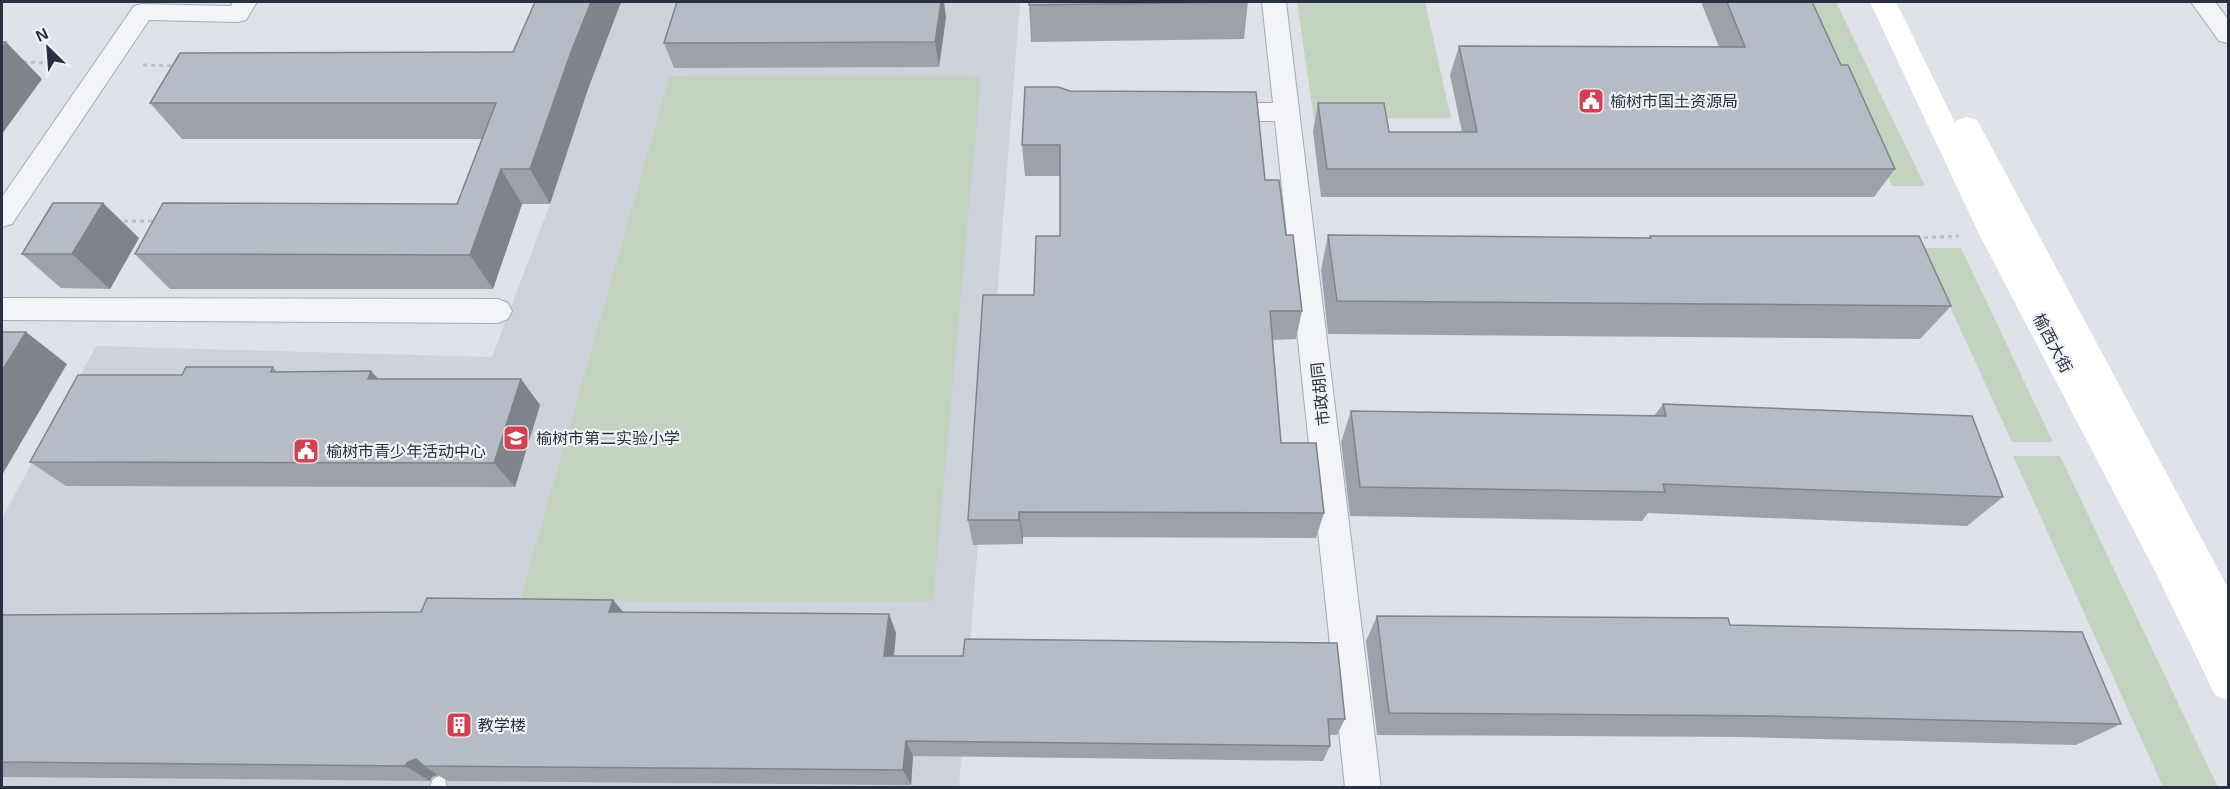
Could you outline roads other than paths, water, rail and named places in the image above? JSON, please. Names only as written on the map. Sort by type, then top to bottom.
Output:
[{"type":"main road","name":"榆西大街","points":[[1883,2],[1994,234],[2170,563],[2229,682]]},
{"type":"main road","name":"榆西大街","points":[[1901,2],[2229,624]]},
{"type":"street","points":[[2,217],[142,12],[238,14],[245,2]]},
{"type":"street","name":"市政胡同","points":[[1274,2],[1363,788]]},
{"type":"street","points":[[2203,2],[2229,35]]},
{"type":"street","points":[[1197,112],[1288,112]]},
{"type":"street","points":[[2,309],[498,311]]},
{"type":"place","name":"榆树市国土资源局","points":[[1591,101]]},
{"type":"place","name":"榆树市第二实验小学","points":[[516,438]]},
{"type":"place","name":"榆树市青少年活动中心","points":[[306,451]]},
{"type":"place","name":"教学楼","points":[[459,725]]}]
